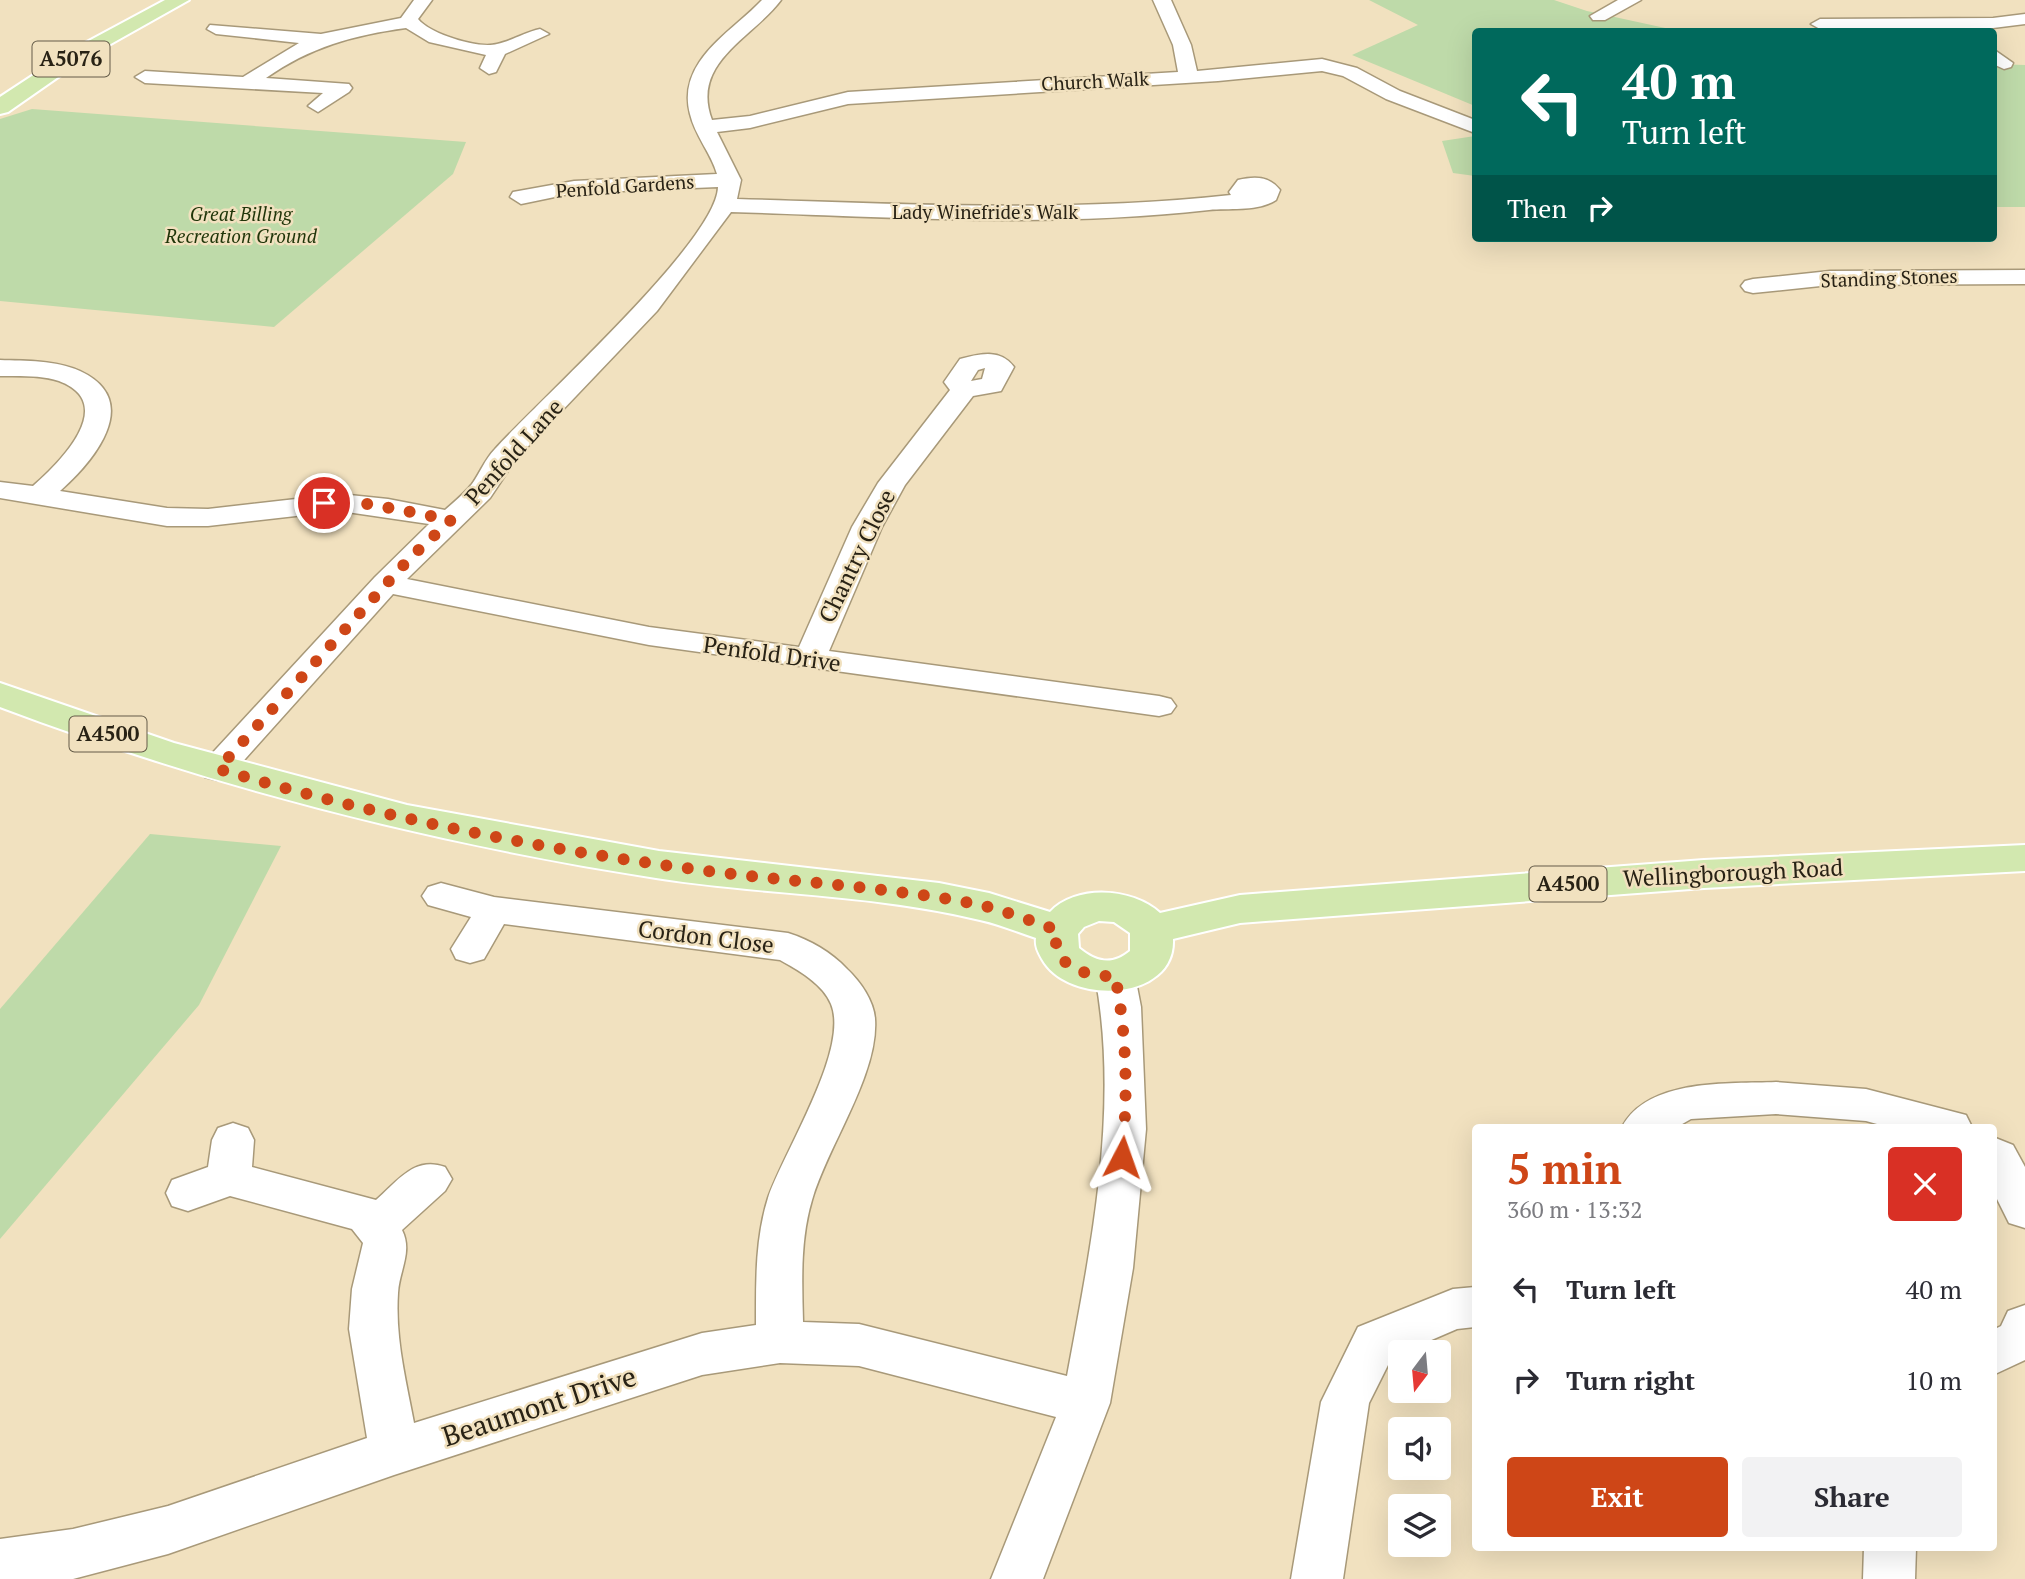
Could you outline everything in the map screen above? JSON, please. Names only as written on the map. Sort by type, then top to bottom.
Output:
[{"type":"main road","name":"A5076","points":[[141,19],[161,0]]},
{"type":"main road","name":"A5076","points":[[2,105],[77,55],[179,0]]},
{"type":"main road","name":"A4500","points":[[0,694],[154,750],[371,810],[501,838],[694,870],[872,887],[979,905],[1057,930]]},
{"type":"main road","name":"Wellingborough Road","points":[[1151,930],[1240,909],[1704,874],[2025,858]]},
{"type":"main road","points":[[1111,907],[1142,919],[1151,930],[1154,942],[1152,954],[1144,965],[1115,976],[1097,976],[1067,964],[1058,954],[1054,942],[1057,930],[1065,919],[1078,911],[1111,907]]},
{"type":"street","points":[[408,22],[423,0]]},
{"type":"street","points":[[727,192],[698,99],[707,67],[714,55],[772,0]]},
{"type":"street","points":[[1162,0],[1182,45],[1189,77]]},
{"type":"street","points":[[1599,16],[1632,0]]},
{"type":"street","points":[[1820,24],[1956,27],[2025,19]]},
{"type":"street","points":[[250,80],[295,49],[319,39],[408,22],[436,38],[493,60],[540,34]]},
{"type":"street","points":[[216,29],[319,39]]},
{"type":"street","name":"Church Walk","points":[[706,127],[750,122],[820,103],[906,93],[1189,77],[1322,65],[1350,72],[1393,94],[1472,126]]},
{"type":"street","points":[[145,77],[250,80],[342,88],[318,106]]},
{"type":"street","points":[[803,90],[820,103]]},
{"type":"street","name":"Penfold Gardens","points":[[522,197],[574,187],[727,192]]},
{"type":"street","name":"Lady Winefride's Walk","points":[[727,192],[990,214],[1152,210],[1245,200]]},
{"type":"street","name":"Penfold Lane","points":[[218,769],[388,584],[481,491],[504,455],[541,420],[634,321],[702,238],[727,192]]},
{"type":"street","name":"Standing Stones","points":[[1753,286],[1830,278],[2025,277]]},
{"type":"street","points":[[0,368],[50,369],[74,377],[95,394],[100,409],[95,431],[83,455],[68,473],[40,495]]},
{"type":"street","name":"Chantry Close","points":[[808,660],[867,527],[892,483],[964,390]]},
{"type":"street","points":[[0,490],[151,516],[206,517],[324,503],[370,504],[451,520]]},
{"type":"street","name":"Penfold Drive","points":[[388,584],[649,636],[808,660],[1159,706]]},
{"type":"street","name":"Cordon Close","points":[[441,896],[494,910],[788,947],[817,962],[840,985],[855,1018],[848,1059],[790,1199],[779,1254],[780,1342]]},
{"type":"street","points":[[470,948],[494,910]]},
{"type":"street","points":[[1017,1579],[1086,1403],[1111,1268],[1125,1129],[1121,1007],[1115,976]]},
{"type":"street","points":[[1648,1124],[1683,1103],[1776,1098],[1866,1105],[1939,1124]]},
{"type":"street","points":[[1997,1156],[2025,1210]]},
{"type":"street","points":[[217,1170],[366,1215],[377,1226],[386,1243],[376,1289],[373,1329],[394,1452]]},
{"type":"street","points":[[377,1226],[430,1180]]},
{"type":"street","points":[[1317,1579],[1345,1402],[1375,1342],[1453,1310],[1472,1307]]},
{"type":"street","points":[[1997,1352],[2020,1339],[2025,1325]]},
{"type":"street","name":"Beaumont Drive","points":[[0,1564],[72,1566],[394,1452],[702,1354],[780,1342],[859,1345],[1086,1403]]},
{"type":"street","points":[[1889,1551],[1889,1579]]},
{"type":"green space","points":[[1369,0],[1554,0],[1587,11],[1665,28],[1472,28],[1472,105],[1352,55],[1418,25]]},
{"type":"green space","points":[[1997,64],[2025,65],[2025,207],[1997,207]]},
{"type":"green space","name":"Great Billing Recreation Ground","points":[[32,109],[466,142],[453,174],[274,327],[0,301],[0,119]]},
{"type":"green space","points":[[1472,136],[1472,176],[1453,173],[1442,141]]},
{"type":"green space","points":[[150,834],[281,846],[199,1005],[0,1239],[0,1009]]},
{"type":"route","points":[[324,503],[370,504],[451,520],[410,558],[218,769],[293,791],[446,828],[694,870],[872,887],[979,905],[1057,930],[1054,942],[1058,954],[1067,964],[1081,972],[1097,976],[1115,976],[1121,1007],[1125,1129],[1122,1157]]}]
